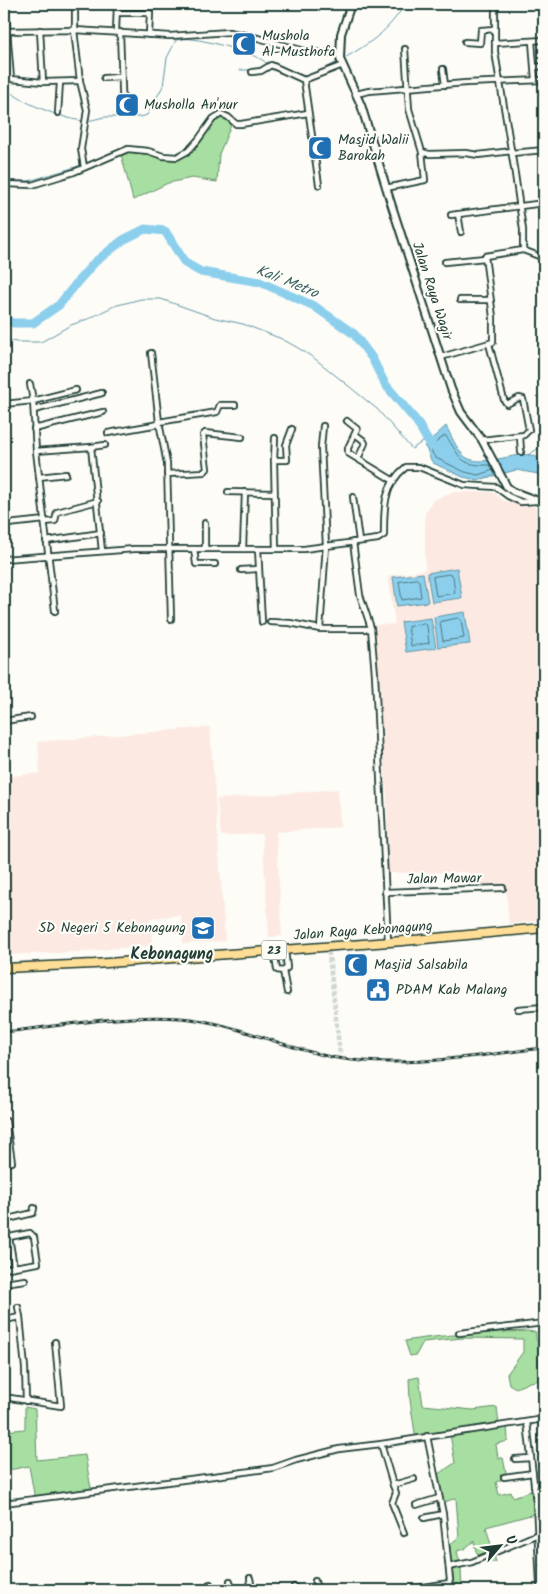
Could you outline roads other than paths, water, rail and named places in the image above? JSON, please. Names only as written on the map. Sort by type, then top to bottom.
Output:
[{"type":"highway","name":"Jalan Raya Kebonagung","points":[[4,968],[94,964],[544,928]]},
{"type":"main road","points":[[341,60],[341,34],[351,4]]},
{"type":"main road","name":"Jalan Raya Wagir","points":[[341,60],[367,120],[386,188],[451,389],[461,412],[482,440],[503,482],[514,492],[541,502]]},
{"type":"street","points":[[5,4],[5,31],[10,80]]},
{"type":"street","points":[[76,4],[74,30],[80,81],[87,110],[82,149],[84,167]]},
{"type":"street","points":[[117,4],[123,115]]},
{"type":"street","points":[[495,4],[495,43],[499,81],[520,206],[523,250]]},
{"type":"street","points":[[117,13],[150,13],[149,35]]},
{"type":"street","points":[[465,42],[480,43],[481,30],[495,29]]},
{"type":"street","points":[[40,30],[43,82]]},
{"type":"street","points":[[5,31],[74,30],[170,36],[229,32],[341,60]]},
{"type":"street","points":[[532,40],[535,80]]},
{"type":"street","points":[[495,43],[544,40]]},
{"type":"street","points":[[386,188],[425,180],[422,152],[409,109],[405,50]]},
{"type":"street","points":[[304,80],[341,60]]},
{"type":"street","points":[[252,72],[261,71],[271,65],[304,80]]},
{"type":"street","points":[[535,67],[544,66]]},
{"type":"street","points":[[443,69],[445,85]]},
{"type":"street","points":[[104,78],[121,77]]},
{"type":"street","points":[[304,80],[319,185]]},
{"type":"street","points":[[356,94],[369,91],[445,85],[544,80]]},
{"type":"street","points":[[4,81],[80,81]]},
{"type":"street","points":[[58,113],[60,82]]},
{"type":"street","points":[[4,184],[32,185],[74,172],[128,149],[177,157],[188,151],[213,118],[221,114],[236,124],[241,124],[308,113]]},
{"type":"street","points":[[422,152],[429,154],[466,153],[478,155],[544,150]]},
{"type":"street","points":[[451,214],[544,203]]},
{"type":"street","points":[[458,214],[461,232]]},
{"type":"street","points":[[444,262],[485,258],[485,255],[523,250],[544,258]]},
{"type":"street","points":[[441,357],[493,341],[485,258]]},
{"type":"street","points":[[460,300],[490,300]]},
{"type":"street","points":[[482,440],[520,436],[527,434],[529,430],[521,397],[505,403],[488,344]]},
{"type":"street","points":[[151,353],[159,423],[167,464],[171,619]]},
{"type":"street","points":[[30,384],[55,611]]},
{"type":"street","points":[[4,404],[33,401],[76,390]]},
{"type":"street","points":[[34,410],[102,393]]},
{"type":"street","points":[[108,433],[217,412],[220,406],[235,404]]},
{"type":"street","points":[[34,429],[104,412]]},
{"type":"street","points":[[347,421],[356,428],[348,450],[350,454],[394,481]]},
{"type":"street","points":[[320,629],[326,546],[321,447],[323,426]]},
{"type":"street","points":[[274,460],[286,460],[286,442],[292,429]]},
{"type":"street","points":[[167,474],[204,472],[207,469],[203,435],[205,433],[242,437]]},
{"type":"street","points":[[355,434],[365,443],[358,459]]},
{"type":"street","points":[[520,436],[521,452]]},
{"type":"street","points":[[275,438],[276,549]]},
{"type":"street","points":[[36,452],[105,445]]},
{"type":"street","points":[[91,447],[102,551]]},
{"type":"street","points":[[4,559],[169,548],[304,549],[378,539],[383,537],[384,500],[400,471],[406,466],[419,467],[464,485],[496,487],[508,496],[522,502],[541,502]]},
{"type":"street","points":[[39,477],[66,474]]},
{"type":"street","points":[[228,492],[274,493]]},
{"type":"street","points":[[242,548],[245,492]]},
{"type":"street","points":[[353,497],[360,595],[371,629],[380,755],[388,941]]},
{"type":"street","points":[[8,524],[55,520],[57,512],[98,501]]},
{"type":"street","points":[[205,523],[205,548]]},
{"type":"street","points":[[46,541],[101,532]]},
{"type":"street","points":[[194,549],[196,564],[215,564]]},
{"type":"street","points":[[258,549],[261,619]]},
{"type":"street","points":[[242,570],[258,569]]},
{"type":"street","points":[[270,622],[290,623],[320,629],[371,629]]},
{"type":"street","points":[[4,721],[31,717]]},
{"type":"street","name":"Jalan Mawar","points":[[385,892],[503,888]]},
{"type":"street","points":[[283,971],[287,968],[285,949]]},
{"type":"street","points":[[274,950],[277,970],[283,971]]},
{"type":"street","points":[[283,971],[287,992]]},
{"type":"street","points":[[518,1009],[544,1007]]},
{"type":"street","points":[[4,1121],[6,1121],[6,1142],[12,1162],[4,1163]]},
{"type":"street","points":[[4,1220],[31,1214],[34,1208]]},
{"type":"street","points":[[4,1269],[38,1263],[34,1236],[30,1233],[6,1238],[14,1267]]},
{"type":"street","points":[[4,1283],[25,1280]]},
{"type":"street","points":[[18,1307],[25,1368],[26,1401]]},
{"type":"street","points":[[4,1320],[20,1317]]},
{"type":"street","points":[[459,1332],[544,1324]]},
{"type":"street","points":[[4,1397],[61,1406],[55,1342]]},
{"type":"street","points":[[4,1503],[273,1468],[339,1449],[544,1419]]},
{"type":"street","points":[[526,1422],[533,1473],[540,1585],[544,1590]]},
{"type":"street","points":[[405,1590],[448,1583],[450,1580],[442,1514],[427,1436]]},
{"type":"street","points":[[381,1444],[396,1492],[392,1503],[404,1533]]},
{"type":"street","points":[[515,1459],[531,1458]]},
{"type":"street","points":[[504,1477],[533,1473]]},
{"type":"street","points":[[393,1485],[414,1479]]},
{"type":"street","points":[[534,1485],[544,1482]]},
{"type":"street","points":[[416,1505],[439,1498]]},
{"type":"street","points":[[424,1518],[442,1514]]},
{"type":"street","points":[[449,1567],[472,1562],[538,1534]]},
{"type":"street","points":[[250,1578],[252,1590]]},
{"type":"street","points":[[230,1581],[232,1590]]},
{"type":"street","points":[[315,1581],[317,1590]]},
{"type":"street","points":[[210,1584],[210,1590]]},
{"type":"water","points":[[446,426],[461,453],[471,460],[488,461],[532,455],[544,461],[544,475],[516,470],[478,480],[463,477],[433,463],[424,446]]},
{"type":"water","points":[[457,568],[462,598],[432,602],[427,573]]},
{"type":"water","points":[[423,573],[428,602],[397,606],[393,577]]},
{"type":"water","points":[[465,612],[470,644],[438,647],[434,617]]},
{"type":"water","points":[[431,618],[436,648],[406,652],[401,622]]},
{"type":"waterway","points":[[343,59],[378,36],[399,14],[405,4]]},
{"type":"waterway","points":[[88,121],[104,117],[141,117],[147,115],[163,86],[167,58],[176,40],[188,39],[208,42],[243,52],[266,63],[270,63]]},
{"type":"waterway","points":[[323,70],[339,61]]},
{"type":"waterway","points":[[240,70],[251,70]]},
{"type":"waterway","points":[[299,75],[308,76]]},
{"type":"waterway","points":[[4,86],[19,98],[41,109],[84,121]]},
{"type":"waterway","points":[[7,181],[29,181],[79,166]]},
{"type":"waterway","name":"Kali Metro","points":[[4,319],[13,323],[33,323],[59,305],[95,262],[123,240],[145,229],[165,231],[185,263],[201,272],[260,282],[314,306],[354,334],[372,358],[385,384],[417,422],[429,443],[438,450]]},
{"type":"waterway","points":[[4,339],[16,342],[41,342],[71,325],[114,306],[141,299],[161,299],[215,318],[243,324],[282,339],[314,358],[377,409],[412,449],[422,442],[428,443]]},
{"type":"waterway","points":[[528,455],[539,448],[544,448]]},
{"type":"tunnel","points":[[328,945],[340,1055]]},
{"type":"railway","points":[[4,1032],[92,1021],[158,1017],[200,1020],[240,1030],[317,1054],[362,1061],[414,1062],[544,1048]]},
{"type":"place","name":"Mushola Al-Musthofa","points":[[244,44]]},
{"type":"place","name":"Musholla An'nur","points":[[127,105]]},
{"type":"place","name":"Masjid Walii Barokah","points":[[320,148]]},
{"type":"place","name":"SD Negeri 5 Kebonagung","points":[[203,928]]},
{"type":"place","name":"Masjid Salsabila","points":[[356,965]]},
{"type":"place","name":"PDAM Kab Malang","points":[[378,990]]},
{"type":"district","name":"Kebonagung","points":[[172,954]]}]
